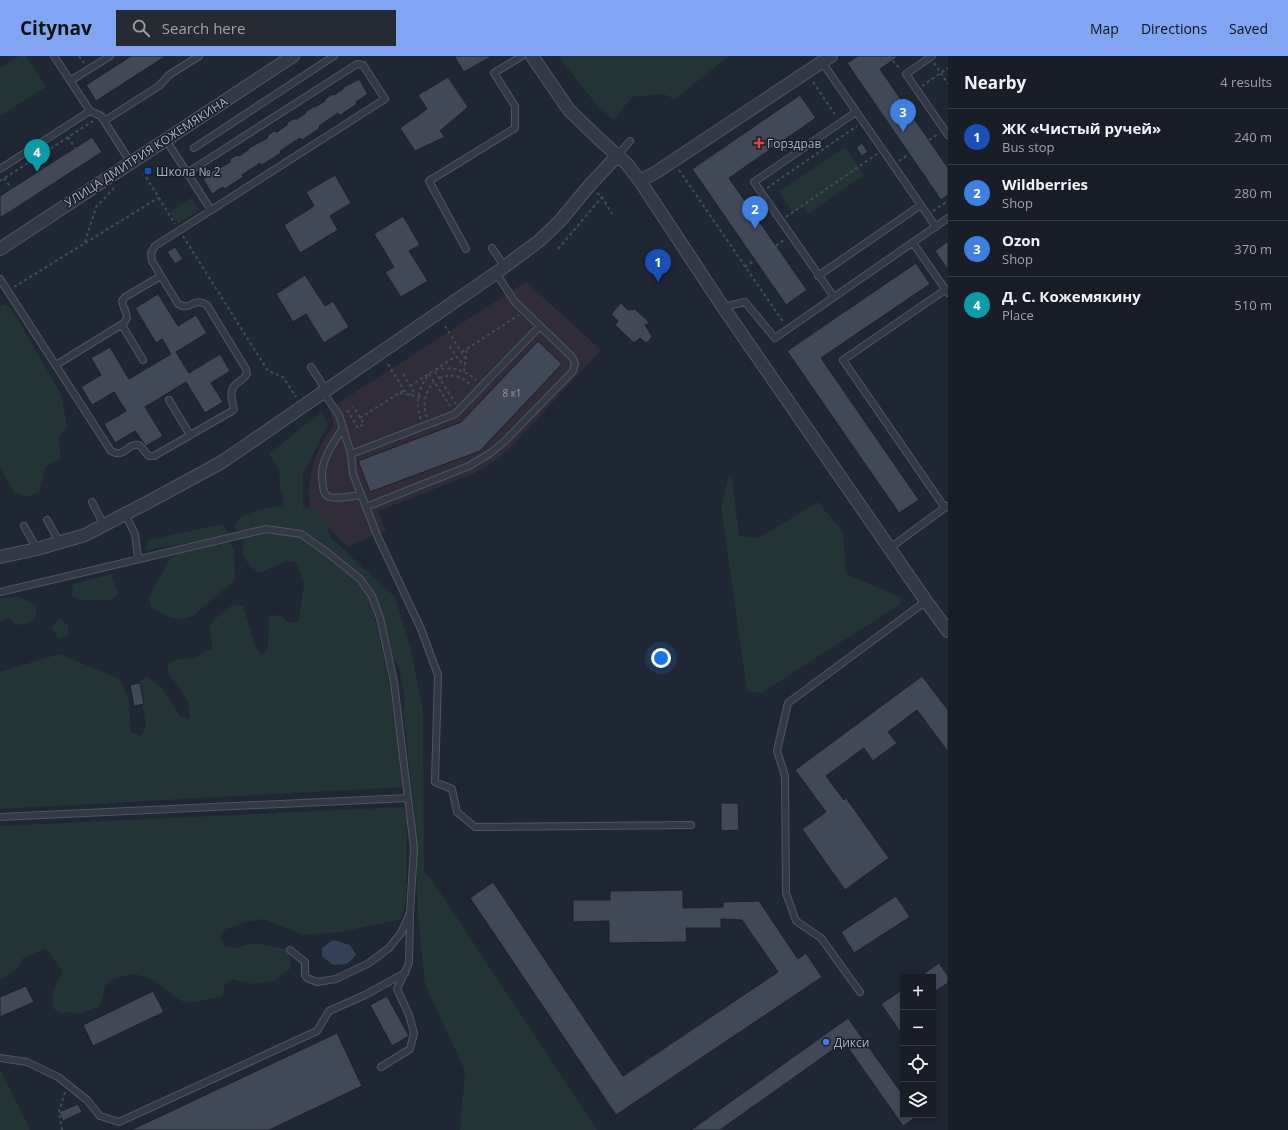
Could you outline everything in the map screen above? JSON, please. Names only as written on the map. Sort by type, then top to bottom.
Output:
[{"type":"street","name":"УЛИЦА ДМИТРИЯ КОЖЕМЯКИНА","points":[[0,249],[293,56]]},
{"type":"street","points":[[532,56],[569,110],[618,155],[640,181],[723,307],[948,631]]},
{"type":"street","points":[[640,181],[826,59]]},
{"type":"street","points":[[0,557],[37,549],[85,535],[222,462],[501,270],[540,241],[560,221],[589,186],[618,155]]},
{"type":"lane","points":[[54,56],[90,111],[103,118],[131,163]]},
{"type":"lane","points":[[70,81],[110,56]]},
{"type":"lane","points":[[103,118],[159,86],[169,75],[199,56]]},
{"type":"lane","points":[[194,148],[334,56]]},
{"type":"lane","points":[[466,249],[429,181],[514,128],[515,106],[494,73],[522,56]]},
{"type":"lane","points":[[931,57],[906,74],[948,136]]},
{"type":"lane","points":[[826,59],[856,112],[936,227]]},
{"type":"lane","points":[[0,279],[111,451],[116,454],[121,454],[138,445],[146,454],[149,456],[154,456],[232,411],[234,406],[231,396],[232,389],[247,374],[246,369],[207,305],[202,301],[195,302],[188,306],[178,304],[152,261],[151,253],[155,246],[385,99],[363,65],[360,63],[357,64],[187,173]]},
{"type":"lane","points":[[1,172],[31,149],[90,111]]},
{"type":"lane","points":[[834,297],[754,182],[856,112]]},
{"type":"lane","points":[[166,140],[211,210]]},
{"type":"lane","points":[[618,155],[630,141]]},
{"type":"lane","points":[[818,276],[921,205]]},
{"type":"lane","points":[[723,307],[745,302],[775,338],[948,218]]},
{"type":"lane","points":[[890,548],[946,507],[843,360],[947,292],[913,243]]},
{"type":"lane","points":[[366,507],[469,466],[489,454],[510,436],[573,371],[574,363],[572,357],[514,302],[492,248]]},
{"type":"lane","points":[[56,365],[122,325],[127,318],[127,313],[122,301],[125,297],[161,276]]},
{"type":"lane","points":[[122,325],[143,360]]},
{"type":"lane","points":[[352,454],[458,412],[540,326]]},
{"type":"lane","points":[[311,367],[339,415],[352,454],[353,474],[361,496],[377,535],[421,630],[438,675],[435,782],[452,789],[457,812],[475,827],[691,825]]},
{"type":"lane","points":[[169,400],[190,435]]},
{"type":"lane","points":[[343,428],[330,448],[322,467],[324,492],[333,498],[361,496]]},
{"type":"lane","points":[[92,502],[104,525]]},
{"type":"lane","points":[[125,514],[135,534],[138,558]]},
{"type":"lane","points":[[47,520],[60,543]]},
{"type":"lane","points":[[24,526],[37,549]]},
{"type":"lane","points":[[0,592],[266,528],[301,534],[328,553],[360,579],[372,596],[377,611],[394,682],[414,848],[409,963],[397,989],[409,1015],[414,1033],[410,1049],[381,1067]]},
{"type":"lane","points":[[860,992],[821,938],[796,921],[786,893],[785,776],[777,751],[788,703],[926,601]]},
{"type":"lane","points":[[0,817],[408,798]]},
{"type":"lane","points":[[290,950],[305,962],[305,975],[307,978],[317,982],[336,979],[369,963],[389,948],[400,933],[410,913]]},
{"type":"lane","points":[[0,1058],[27,1062],[58,1076],[87,1100],[100,1116],[119,1122],[317,1031],[329,1011],[365,995],[405,973]]},
{"type":"path","points":[[889,56],[897,67],[906,74]]},
{"type":"path","points":[[931,57],[948,84]]},
{"type":"path","points":[[916,90],[948,68]]},
{"type":"path","points":[[806,73],[841,123]]},
{"type":"path","points":[[0,181],[68,137],[103,118]]},
{"type":"path","points":[[761,192],[863,122]]},
{"type":"path","points":[[63,129],[75,148]]},
{"type":"path","points":[[31,149],[43,168]]},
{"type":"path","points":[[780,221],[883,150]]},
{"type":"path","points":[[893,165],[909,154]]},
{"type":"path","points":[[672,161],[788,329]]},
{"type":"path","points":[[1,172],[11,188]]},
{"type":"path","points":[[143,172],[268,371],[283,377],[296,397]]},
{"type":"path","points":[[85,243],[96,207],[117,185]]},
{"type":"path","points":[[595,191],[602,198],[612,214]]},
{"type":"path","points":[[8,291],[158,198]]},
{"type":"path","points":[[558,249],[602,198]]},
{"type":"path","points":[[927,215],[948,201]]},
{"type":"path","points":[[776,246],[791,235]]},
{"type":"path","points":[[745,267],[755,260]]},
{"type":"path","points":[[462,352],[525,312]]},
{"type":"path","points":[[445,326],[466,358]]},
{"type":"path","points":[[448,344],[460,362],[466,358]]},
{"type":"path","points":[[464,371],[467,349]]},
{"type":"path","points":[[410,386],[456,356]]},
{"type":"path","points":[[388,364],[408,395]]},
{"type":"path","points":[[434,370],[454,368],[464,371],[482,386]]},
{"type":"path","points":[[434,370],[458,412]]},
{"type":"path","points":[[403,374],[414,392],[408,395]]},
{"type":"path","points":[[429,374],[458,412]]},
{"type":"path","points":[[427,425],[420,417],[418,397],[420,388],[429,374]]},
{"type":"path","points":[[439,378],[456,376],[464,379],[477,391]]},
{"type":"path","points":[[427,425],[424,398],[430,386],[434,382]]},
{"type":"path","points":[[438,387],[443,384]]},
{"type":"path","points":[[360,418],[404,390]]},
{"type":"path","points":[[399,393],[424,398]]},
{"type":"path","points":[[347,410],[358,428],[364,424],[353,406]]},
{"type":"path","points":[[62,1130],[59,1112],[67,1084]]},
{"type":"shaded area","points":[[19,56],[26,56],[46,87],[0,116],[0,68]]},
{"type":"shaded area","points":[[558,56],[729,56],[675,99],[663,94],[632,97],[614,120],[600,109]]},
{"type":"shaded area","points":[[845,147],[864,175],[808,214],[803,207],[793,213],[779,192]]},
{"type":"shaded area","points":[[191,198],[199,210],[178,224],[170,212]]},
{"type":"shaded area","points":[[526,282],[601,350],[509,449],[494,461],[473,474],[378,511],[386,531],[348,546],[310,510],[309,487],[313,465],[321,444],[334,425],[329,409]]},
{"type":"shaded area","points":[[5,304],[12,309],[62,396],[67,428],[58,437],[61,458],[45,467],[39,492],[27,497],[14,492],[0,467],[0,306]]},
{"type":"shaded area","points":[[321,412],[328,424],[303,474],[303,507],[317,508],[325,522],[330,537],[395,597],[410,647],[423,711],[424,871],[434,883],[597,1130],[460,1130],[465,1071],[425,984],[418,917],[414,809],[403,709],[405,699],[399,667],[392,657],[382,614],[375,595],[364,579],[335,554],[304,531],[266,526],[239,532],[234,526],[242,516],[258,510],[282,506],[284,498],[280,486],[279,469],[269,454]]},
{"type":"shaded area","points":[[729,475],[732,477],[739,536],[759,538],[818,502],[843,532],[846,574],[902,598],[899,605],[761,693],[747,691],[721,506]]},
{"type":"shaded area","points":[[223,524],[228,532],[218,538],[147,550],[148,540]]},
{"type":"shaded area","points":[[265,532],[297,535],[353,575],[369,592],[390,686],[404,787],[0,809],[0,672],[59,654],[120,679],[128,698],[131,732],[141,736],[146,727],[139,682],[147,676],[163,689],[180,716],[190,719],[188,701],[170,676],[167,666],[175,660],[196,657],[213,648],[209,627],[215,619],[232,605],[243,606],[255,647],[262,655],[268,646],[269,616],[280,615],[288,622],[299,622],[304,583],[297,563],[287,561],[258,573],[244,558],[243,544],[245,538]]},
{"type":"shaded area","points":[[229,541],[234,550],[235,580],[193,616],[181,619],[171,618],[151,607],[149,597],[170,559],[179,553]]},
{"type":"shaded area","points":[[111,574],[118,593],[111,600],[81,600],[71,595],[73,584]]},
{"type":"shaded area","points":[[19,597],[29,601],[37,607],[35,618],[27,624],[16,625],[9,618],[0,621],[0,598]]},
{"type":"shaded area","points":[[60,619],[68,625],[69,635],[59,639],[51,627]]},
{"type":"shaded area","points":[[403,807],[407,819],[406,899],[401,919],[341,932],[303,935],[264,919],[245,922],[226,929],[220,937],[225,947],[234,948],[254,943],[285,949],[291,959],[290,969],[273,981],[253,984],[232,979],[224,986],[223,996],[190,1003],[181,1001],[152,979],[134,974],[113,979],[105,986],[100,1006],[79,1014],[68,1012],[63,1014],[54,1009],[53,994],[63,972],[46,948],[23,958],[19,967],[0,980],[0,826]]},
{"type":"shaded area","points":[[1,1071],[30,1130],[0,1130]]},
{"type":"water","points":[[333,940],[350,945],[356,955],[347,964],[333,965],[322,956],[322,948]]},
{"type":"building","points":[[131,56],[166,56],[96,101],[86,85]]},
{"type":"building","points":[[454,56],[492,56],[464,72]]},
{"type":"building","points":[[858,56],[899,56],[880,69],[948,168],[948,195],[941,200],[847,63]]},
{"type":"building","points":[[448,77],[468,107],[440,131],[445,137],[415,151],[400,128],[427,109],[418,95]]},
{"type":"building","points":[[359,79],[368,94],[356,102],[357,104],[339,116],[338,113],[319,126],[320,128],[302,140],[300,138],[280,151],[281,153],[262,165],[260,163],[225,189],[223,187],[212,194],[203,179],[211,174],[211,172],[230,162],[230,159],[237,155],[239,156],[249,148],[267,138],[268,135],[274,131],[277,132],[293,119],[297,119],[306,113],[306,111],[325,101],[325,99],[332,94],[334,95],[344,87]]},
{"type":"building","points":[[800,95],[816,118],[729,178],[807,290],[786,305],[692,169]]},
{"type":"building","points":[[92,137],[102,152],[0,218],[0,196]]},
{"type":"building","points":[[862,143],[868,152],[862,156],[856,148]]},
{"type":"building","points":[[335,175],[351,203],[330,216],[338,230],[300,253],[284,225],[314,206],[306,192]]},
{"type":"building","points":[[403,216],[420,245],[409,251],[428,281],[401,297],[385,272],[394,267],[374,234]]},
{"type":"building","points":[[948,241],[948,270],[935,251]]},
{"type":"building","points":[[175,247],[183,259],[175,264],[167,252]]},
{"type":"building","points":[[916,263],[930,284],[821,358],[919,500],[899,513],[787,351]]},
{"type":"building","points":[[305,275],[325,306],[333,301],[349,327],[324,343],[306,314],[293,322],[276,294]]},
{"type":"building","points":[[158,294],[178,326],[196,315],[207,333],[176,352],[189,373],[220,354],[230,371],[211,383],[223,402],[205,413],[186,382],[145,407],[163,436],[146,446],[135,431],[115,443],[104,424],[126,411],[114,392],[92,405],[81,387],[101,375],[91,358],[110,347],[129,379],[171,354],[162,339],[156,343],[135,308]]},
{"type":"building","points":[[621,303],[628,310],[635,309],[650,323],[645,325],[652,336],[646,343],[640,338],[634,343],[615,325],[618,321],[611,314]]},
{"type":"building","points":[[538,341],[562,364],[480,451],[370,492],[358,461],[461,422]]},
{"type":"building","points":[[922,676],[948,710],[948,752],[917,710],[888,732],[897,743],[873,761],[864,748],[826,776],[844,800],[846,798],[889,858],[845,890],[802,829],[826,812],[795,770]]},
{"type":"building","points":[[140,683],[144,704],[134,706],[130,685]]},
{"type":"building","points":[[721,803],[738,803],[739,830],[721,831]]},
{"type":"building","points":[[493,882],[623,1076],[778,972],[742,920],[721,919],[721,928],[686,928],[687,942],[609,943],[609,921],[573,922],[573,900],[610,900],[610,891],[683,890],[683,908],[723,907],[723,902],[759,901],[798,959],[806,953],[822,977],[616,1115],[470,898]]},
{"type":"building","points":[[896,896],[910,917],[854,953],[841,932]]},
{"type":"building","points":[[939,963],[948,976],[948,983],[936,991],[936,974],[923,974]]},
{"type":"building","points":[[26,986],[34,1002],[0,1017],[0,997]]},
{"type":"building","points":[[153,991],[164,1012],[93,1046],[83,1025]]},
{"type":"building","points":[[900,991],[900,1032],[881,1004]]},
{"type":"building","points":[[387,996],[409,1036],[392,1046],[370,1005]]},
{"type":"building","points":[[848,1018],[900,1091],[900,1118],[915,1118],[903,1126],[844,1042],[720,1130],[691,1130]]},
{"type":"building","points":[[337,1033],[362,1086],[269,1130],[131,1130]]},
{"type":"building","points":[[78,1104],[82,1112],[63,1121],[59,1112]]},
{"type":"place","name":"Ozon","points":[[903,132]]},
{"type":"place","name":"Горздрав","points":[[759,143]]},
{"type":"place","name":"Школа № 2","points":[[148,171]]},
{"type":"place","name":"Д. С. Кожемякину","points":[[37,172]]},
{"type":"place","name":"Wildberries","points":[[755,229]]},
{"type":"place","name":"ЖК «Чистый ручей»","points":[[658,282]]},
{"type":"place","name":"Дикси","points":[[826,1042]]}]
